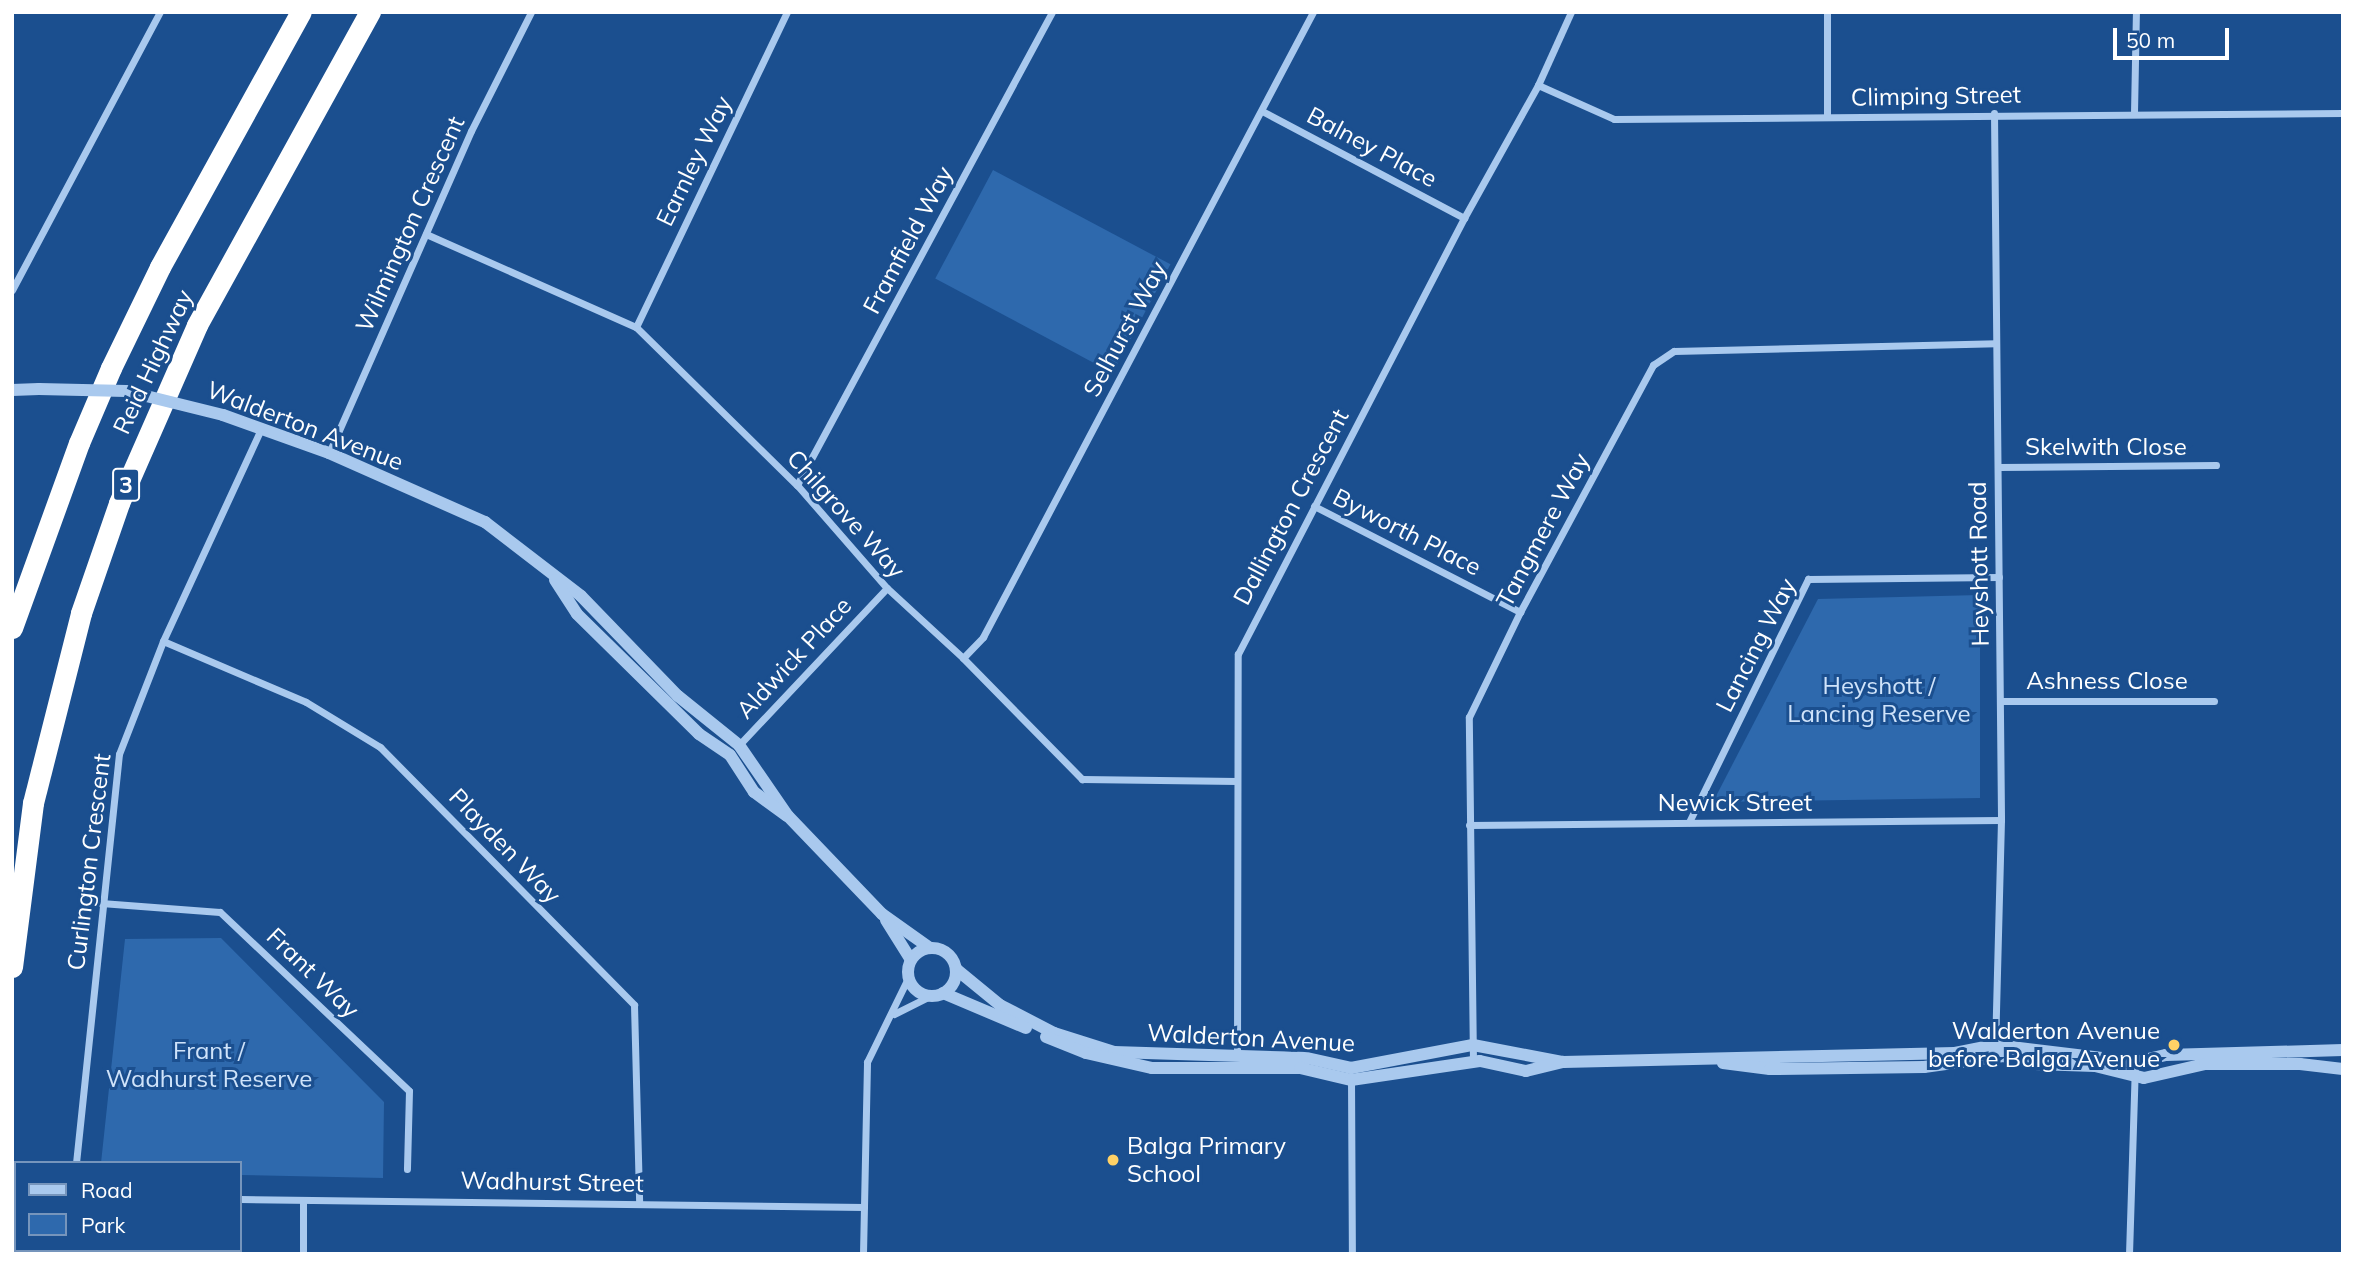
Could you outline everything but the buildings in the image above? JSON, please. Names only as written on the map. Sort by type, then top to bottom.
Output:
[{"type":"highway","name":"Reid Highway","points":[[12,628],[79,443],[111,368],[160,267],[301,12]]},
{"type":"highway","name":"Reid Highway","points":[[12,967],[33,803],[81,613],[119,503],[197,325],[370,12]]},
{"type":"street","points":[[12,290],[160,12]]},
{"type":"street","name":"Wilmington Crescent","points":[[329,453],[426,234],[531,12]]},
{"type":"street","name":"Earnley Way","points":[[635,327],[787,12]]},
{"type":"street","name":"Framfield Way","points":[[797,485],[1052,12]]},
{"type":"street","name":"Selhurst Way","points":[[963,658],[983,637],[1312,12]]},
{"type":"street","name":"Dallington Crescent","points":[[1237,1064],[1238,654],[1464,218],[1538,85],[1571,12]]},
{"type":"street","points":[[1826,12],[1826,117]]},
{"type":"street","points":[[2134,113],[2136,12]]},
{"type":"street","name":"Climping Street","points":[[1538,85],[1614,119],[1994,113],[2343,113]]},
{"type":"street","name":"Balney Place","points":[[1262,111],[1464,218]]},
{"type":"street","name":"Heyshott Road","points":[[1994,113],[2001,820],[1994,1051]]},
{"type":"street","name":"Chilgrove Way","points":[[426,234],[635,327],[797,485],[887,588],[963,658],[1082,779],[1237,781]]},
{"type":"street","name":"Tangmere Way","points":[[1474,1062],[1469,718],[1520,612],[1662,355],[1674,351],[1996,343]]},
{"type":"street","name":"Walderton Avenue","points":[[12,390],[126,391],[223,415],[329,453],[485,522],[555,580],[581,596],[633,659],[735,750],[788,816],[882,914],[930,948]]},
{"type":"street","name":"Curlington Crescent","points":[[76,1161],[101,903],[119,754],[163,641],[262,428]]},
{"type":"street","name":"Skelwith Close","points":[[1998,467],[2216,465]]},
{"type":"street","name":"Byworth Place","points":[[1314,506],[1520,612]]},
{"type":"street","name":"Lancing Way","points":[[1689,822],[1808,579],[1999,577]]},
{"type":"street","name":"Aldwick Place","points":[[735,750],[887,588]]},
{"type":"street","name":"Playden Way","points":[[163,641],[306,702],[380,747],[634,1005],[639,1202]]},
{"type":"street","name":"Ashness Close","points":[[2000,701],[2214,701]]},
{"type":"street","name":"Newick Street","points":[[1469,825],[2001,820]]},
{"type":"street","name":"Frant Way","points":[[101,903],[220,912],[408,1091],[407,1169]]},
{"type":"street","name":"Walderton Avenue","points":[[882,914],[911,960]]},
{"type":"street","points":[[863,1254],[867,1062],[874,1040],[893,1014],[908,978],[911,960],[930,948],[947,954],[956,969],[951,987],[893,1014]]},
{"type":"street","name":"Walderton Avenue","points":[[956,969],[1000,1005],[1054,1033],[1114,1052],[1351,1074],[1474,1062],[1525,1070],[1563,1062]]},
{"type":"street","points":[[908,978],[916,990],[930,996]]},
{"type":"street","name":"Walderton Avenue","points":[[943,993],[1086,1053],[1152,1068],[1237,1064]]},
{"type":"street","name":"Walderton Avenue","points":[[1351,1074],[1473,1045],[1563,1062],[1716,1061],[1757,1056],[1994,1051],[2135,1062],[2166,1055],[2343,1049]]},
{"type":"street","name":"Walderton Avenue","points":[[1994,1051],[2095,1066],[2134,1077],[2206,1064],[2300,1064],[2343,1069]]},
{"type":"street","points":[[2129,1254],[2135,1062]]},
{"type":"street","points":[[1351,1074],[1352,1254]]},
{"type":"street","name":"Wadhurst Street","points":[[242,1199],[639,1202],[863,1207]]},
{"type":"street","points":[[303,1200],[303,1254]]},
{"type":"green space","points":[[993,170],[1170,264],[1113,373],[935,279]]},
{"type":"green space","name":"Heyshott / Lancing Reserve","points":[[1980,595],[1980,798],[1713,802],[1818,599]]},
{"type":"green space","name":"Frant / Wadhurst Reserve","points":[[221,938],[384,1102],[383,1178],[242,1175],[242,1161],[101,1161],[125,939]]},
{"type":"place","name":"Walderton Avenue before Balga Avenue","points":[[2174,1045]]},
{"type":"place","name":"Balga Primary School","points":[[1113,1160]]}]
